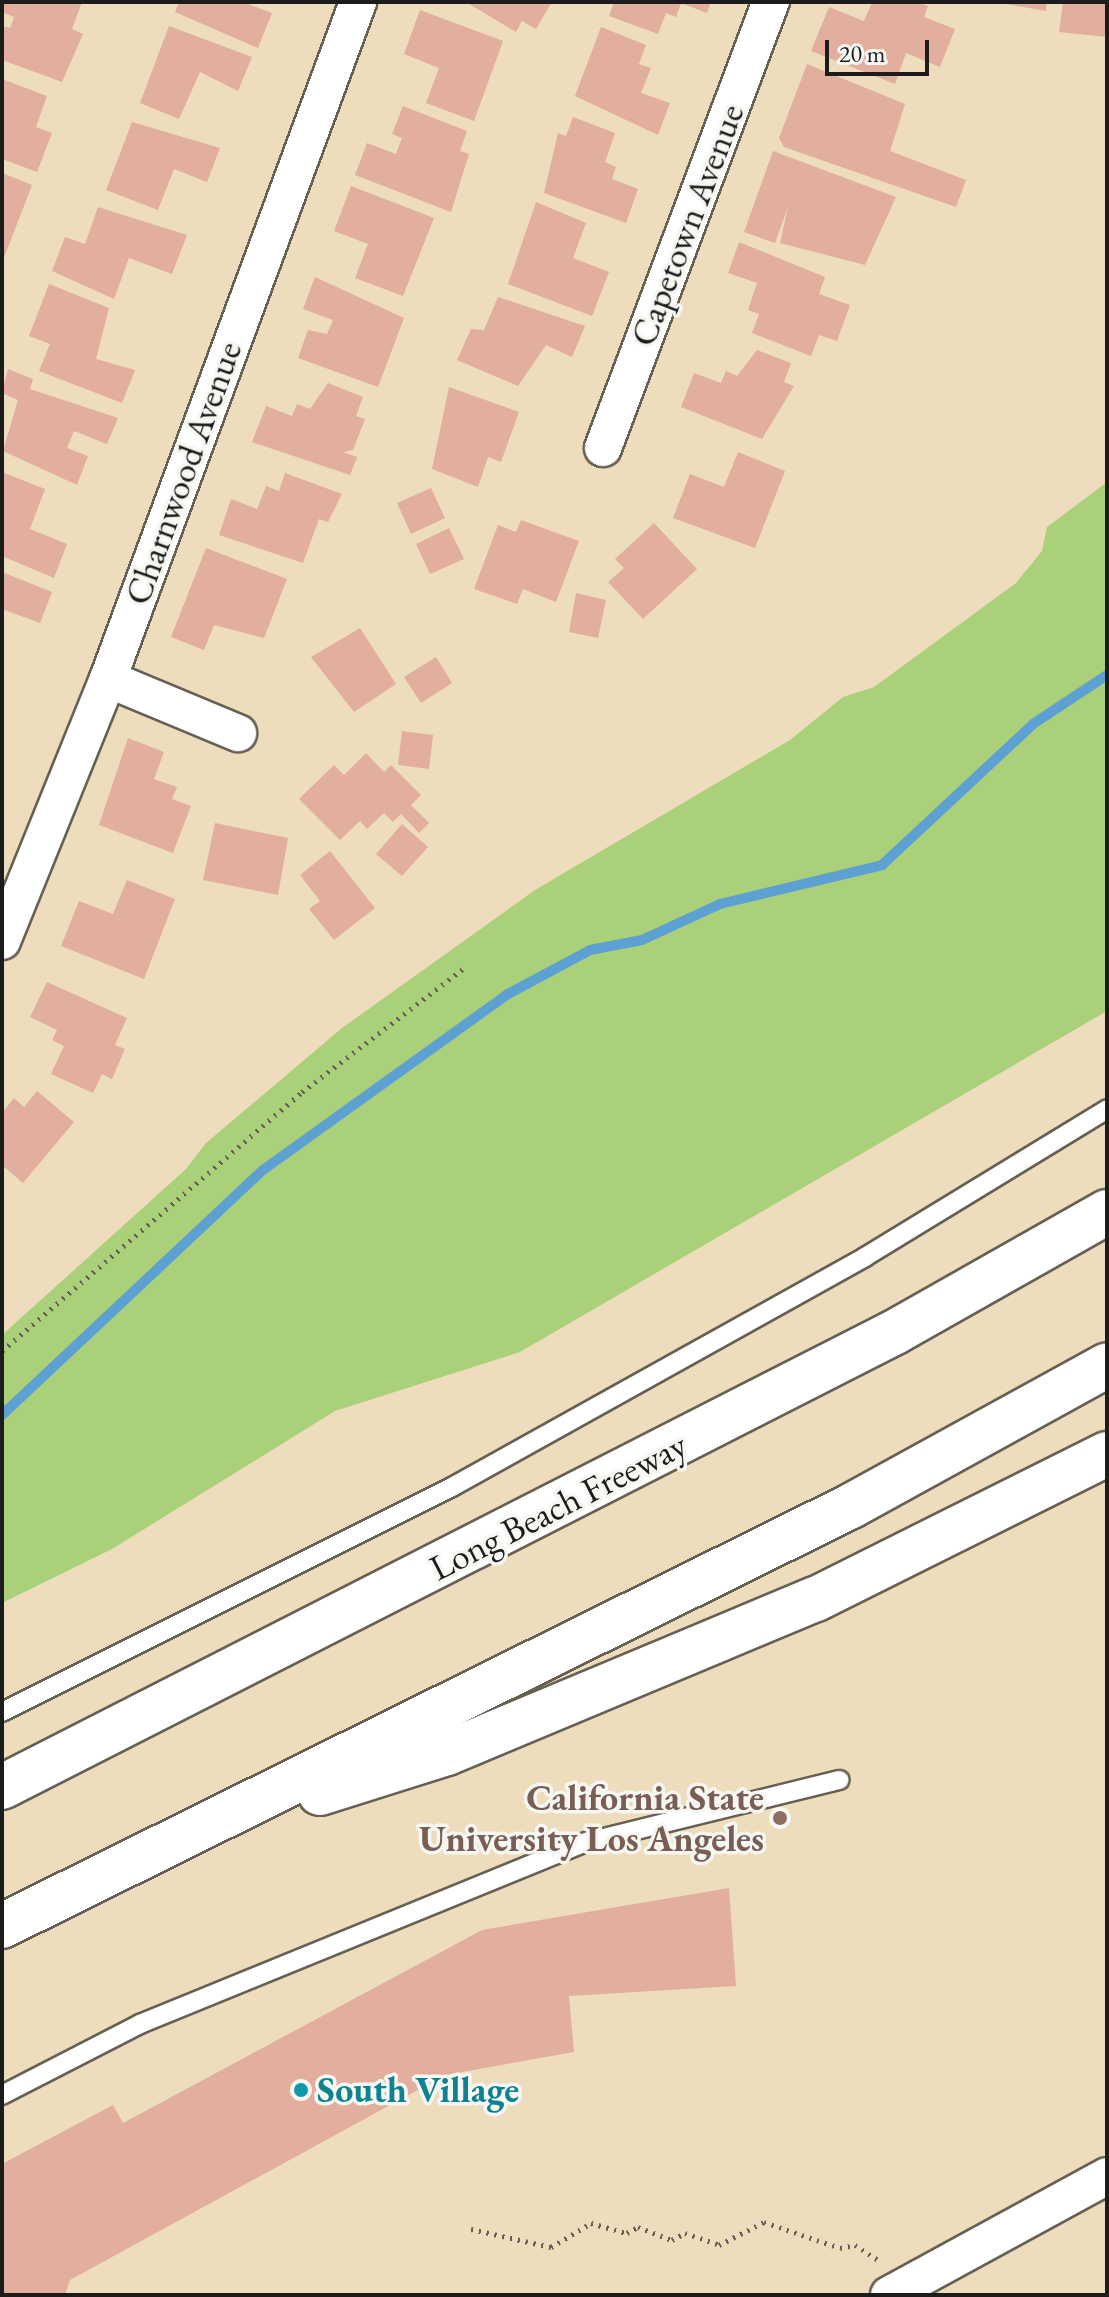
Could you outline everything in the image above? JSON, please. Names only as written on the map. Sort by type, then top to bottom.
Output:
[{"type":"highway","name":"Long Beach Freeway","points":[[2,1787],[895,1332],[1107,1212]]},
{"type":"highway","points":[[2,1926],[851,1506],[1107,1365]]},
{"type":"highway","points":[[181,1836],[447,1753],[816,1599],[1107,1454]]},
{"type":"street","name":"Charnwood Avenue","points":[[2,941],[108,679],[358,2]]},
{"type":"street","name":"Capetown Avenue","points":[[603,448],[771,2]]},
{"type":"street","points":[[108,679],[238,733]]},
{"type":"street","points":[[890,2282],[1107,2176]]},
{"type":"lane","points":[[2,1712],[452,1487],[865,1257],[1107,1109]]},
{"type":"lane","points":[[2,2095],[140,2024],[587,1842],[839,1780]]},
{"type":"path","points":[[2,1351],[302,1092],[464,968]]},
{"type":"path","points":[[471,2229],[551,2247],[591,2223],[627,2233],[638,2227],[672,2240],[685,2233],[719,2245],[764,2222],[840,2248],[855,2245],[890,2282]]},
{"type":"green space","points":[[1107,482],[1107,1011],[520,1352],[335,1411],[112,1549],[2,1603],[2,1335],[186,1169],[206,1143],[342,1028],[535,890],[790,740],[843,697],[874,687],[1016,583],[1042,551],[1047,527]]},
{"type":"building","points":[[2,2],[82,2],[72,29],[83,34],[62,82],[2,60],[2,26],[10,28],[14,17],[2,12]]},
{"type":"building","points":[[179,2],[243,2],[272,13],[258,48],[175,12]]},
{"type":"building","points":[[466,2],[552,2],[536,29],[522,21],[516,32]]},
{"type":"building","points":[[614,2],[711,2],[707,13],[681,3],[676,17],[666,13],[658,34],[609,16]]},
{"type":"building","points":[[872,2],[917,2],[928,6],[924,17],[955,29],[940,67],[906,53],[895,84],[811,51],[829,7],[864,21]]},
{"type":"building","points":[[995,2],[1047,2],[1046,11]]},
{"type":"building","points":[[1063,2],[1107,2],[1107,37],[1059,32]]},
{"type":"building","points":[[420,10],[503,41],[474,121],[426,103],[439,68],[404,54]]},
{"type":"building","points":[[169,26],[252,57],[238,91],[200,72],[179,119],[140,103]]},
{"type":"building","points":[[601,27],[646,45],[639,64],[651,68],[641,93],[670,103],[658,135],[575,96]]},
{"type":"building","points":[[807,64],[905,104],[890,151],[966,180],[956,207],[784,147],[779,138]]},
{"type":"building","points":[[2,79],[47,96],[36,127],[52,133],[37,172],[2,159]]},
{"type":"building","points":[[403,106],[467,131],[460,151],[469,154],[451,212],[355,175],[367,143],[396,154],[402,138],[392,134]]},
{"type":"building","points":[[573,117],[615,133],[605,162],[616,167],[612,179],[638,189],[626,223],[544,193],[558,133],[566,136]]},
{"type":"building","points":[[132,122],[220,148],[207,182],[174,169],[158,210],[106,190]]},
{"type":"building","points":[[773,151],[896,197],[865,265],[780,243],[788,207],[775,243],[744,232]]},
{"type":"building","points":[[2,173],[32,185],[2,263]]},
{"type":"building","points":[[351,186],[434,218],[403,296],[355,278],[368,244],[334,231]]},
{"type":"building","points":[[536,202],[586,223],[573,258],[609,272],[592,316],[508,284]]},
{"type":"building","points":[[98,207],[187,235],[172,274],[129,258],[114,299],[52,271],[65,237],[85,244]]},
{"type":"building","points":[[739,242],[825,277],[819,294],[850,305],[837,341],[819,335],[811,356],[752,333],[759,314],[748,310],[757,283],[728,273]]},
{"type":"building","points":[[315,277],[404,318],[378,387],[298,358],[308,330],[327,334],[333,320],[303,309]]},
{"type":"building","points":[[49,284],[109,308],[96,359],[135,370],[122,403],[39,371],[50,344],[29,336]]},
{"type":"building","points":[[498,297],[585,326],[572,357],[546,345],[518,386],[457,360],[471,329],[484,330]]},
{"type":"building","points":[[757,350],[791,363],[784,382],[794,386],[762,439],[681,407],[694,373],[721,383],[726,371],[737,376]]},
{"type":"building","points":[[8,369],[33,379],[30,389],[118,418],[107,444],[74,431],[67,448],[88,456],[77,485],[3,451],[18,400],[2,393]]},
{"type":"building","points":[[328,383],[363,397],[356,416],[365,419],[353,450],[343,452],[357,457],[350,475],[252,442],[266,406],[292,416],[297,404],[310,409]]},
{"type":"building","points":[[449,387],[519,412],[501,462],[488,457],[478,487],[432,469]]},
{"type":"building","points":[[738,452],[785,471],[755,548],[673,518],[690,474],[724,487]]},
{"type":"building","points":[[2,472],[45,489],[30,529],[67,544],[54,578],[2,556]]},
{"type":"building","points":[[285,473],[342,494],[328,522],[319,519],[303,563],[219,535],[231,499],[257,509],[266,486],[279,491]]},
{"type":"building","points":[[431,488],[445,518],[411,534],[397,503]]},
{"type":"building","points":[[521,520],[579,541],[556,602],[523,589],[517,604],[474,589],[498,525],[516,532]]},
{"type":"building","points":[[654,523],[697,569],[643,619],[608,582],[624,568],[615,559]]},
{"type":"building","points":[[449,528],[464,559],[430,574],[416,544]]},
{"type":"building","points":[[206,548],[287,579],[264,638],[214,625],[204,650],[171,637]]},
{"type":"building","points":[[2,572],[52,592],[40,623],[2,609]]},
{"type":"building","points":[[576,593],[606,600],[598,638],[569,632]]},
{"type":"building","points":[[360,628],[396,684],[354,712],[311,657]]},
{"type":"building","points":[[436,657],[452,683],[421,703],[404,677]]},
{"type":"building","points":[[402,731],[433,735],[429,769],[398,765]]},
{"type":"building","points":[[128,738],[164,752],[154,779],[177,787],[172,799],[191,806],[173,853],[99,825]]},
{"type":"building","points":[[366,753],[384,772],[391,765],[421,795],[411,805],[429,823],[419,833],[401,814],[393,822],[384,813],[367,829],[360,821],[340,840],[299,799],[334,765],[344,775]]},
{"type":"building","points":[[215,823],[288,838],[278,895],[203,880]]},
{"type":"building","points":[[402,824],[428,847],[402,876],[376,854]]},
{"type":"building","points":[[330,851],[375,908],[334,940],[309,909],[320,901],[300,875]]},
{"type":"building","points":[[127,880],[175,899],[144,979],[61,946],[79,901],[113,914]]},
{"type":"building","points":[[47,982],[127,1018],[115,1045],[125,1049],[112,1079],[102,1074],[93,1093],[51,1074],[64,1046],[52,1040],[57,1030],[30,1017]]},
{"type":"building","points":[[37,1091],[74,1122],[23,1183],[2,1165],[2,1113],[14,1098],[24,1107]]},
{"type":"building","name":"South Village","points":[[729,1888],[736,1986],[569,1996],[574,2052],[445,2075],[70,2280],[65,2295],[2,2295],[2,2164],[113,2105],[123,2123],[482,1930]]},
{"type":"waterway","points":[[2,1415],[263,1170],[508,994],[590,950],[642,940],[720,904],[882,865],[1033,724],[1107,675]]},
{"type":"place","name":"California State University Los Angeles","points":[[780,1818]]},
{"type":"place","name":"South Village","points":[[301,2090]]}]
